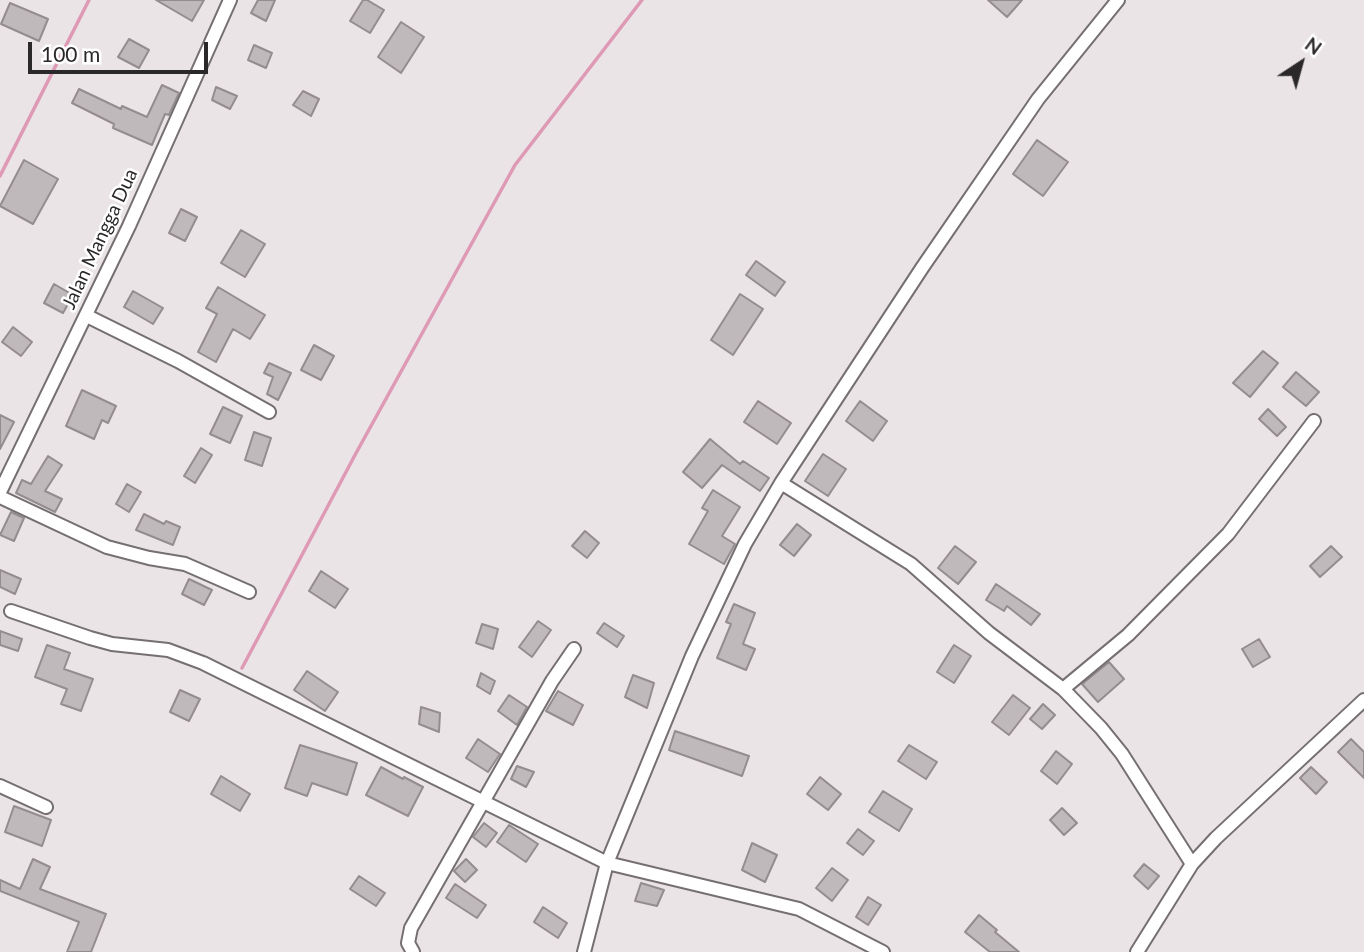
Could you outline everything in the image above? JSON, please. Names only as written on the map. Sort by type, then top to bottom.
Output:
[{"type":"street","name":"Jalan Mangga Dua","points":[[0,495],[87,316],[230,0]]},
{"type":"street","points":[[584,952],[607,863],[692,656],[745,544],[781,483],[922,268],[1038,99],[1118,0]]},
{"type":"street","points":[[87,316],[178,361],[269,412]]},
{"type":"street","points":[[1063,689],[1128,635],[1228,534],[1314,421]]},
{"type":"street","points":[[781,483],[911,564],[989,633],[1063,689],[1122,754],[1192,864]]},
{"type":"street","points":[[0,495],[79,536],[107,547],[185,564],[249,592]]},
{"type":"street","points":[[11,611],[112,644],[168,650],[204,663],[607,863],[799,909],[883,952]]},
{"type":"street","points":[[413,952],[408,943],[411,928],[552,681],[574,649]]},
{"type":"street","points":[[1137,952],[1192,864],[1216,838],[1364,700]]},
{"type":"street","points":[[0,786],[46,807]]},
{"type":"building","points":[[156,0],[204,0],[192,21]]},
{"type":"building","points":[[258,0],[275,0],[266,21],[251,13]]},
{"type":"building","points":[[363,0],[384,10],[370,33],[350,21]]},
{"type":"building","points":[[988,0],[1022,0],[1007,17]]},
{"type":"building","points":[[10,3],[48,19],[39,41],[1,24]]},
{"type":"building","points":[[401,22],[424,37],[401,73],[378,57]]},
{"type":"building","points":[[129,39],[149,50],[139,68],[118,57]]},
{"type":"building","points":[[254,45],[272,53],[266,68],[248,60]]},
{"type":"building","points":[[162,85],[179,93],[169,115],[165,114],[152,145],[113,128],[114,124],[72,103],[79,89],[121,109],[122,106],[147,117]]},
{"type":"building","points":[[216,87],[237,96],[230,109],[212,100]]},
{"type":"building","points":[[303,91],[319,99],[311,116],[293,105]]},
{"type":"building","points":[[1037,140],[1068,162],[1043,196],[1013,174]]},
{"type":"building","points":[[24,160],[58,179],[33,224],[0,206]]},
{"type":"building","points":[[181,209],[197,217],[185,241],[169,233]]},
{"type":"building","points":[[241,230],[265,244],[245,277],[221,263]]},
{"type":"building","points":[[756,261],[785,282],[775,296],[746,275]]},
{"type":"building","points":[[54,284],[73,295],[63,313],[44,303]]},
{"type":"building","points":[[218,287],[265,315],[250,339],[233,329],[216,362],[198,352],[217,314],[206,308]]},
{"type":"building","points":[[133,291],[163,308],[153,324],[124,307]]},
{"type":"building","points":[[740,294],[763,309],[733,355],[711,340]]},
{"type":"building","points":[[13,327],[32,342],[21,356],[2,342]]},
{"type":"building","points":[[314,345],[334,356],[321,380],[301,370]]},
{"type":"building","points":[[1263,351],[1278,363],[1250,397],[1233,383]]},
{"type":"building","points":[[269,363],[291,373],[278,400],[267,394],[273,377],[264,373]]},
{"type":"building","points":[[1296,372],[1319,392],[1306,406],[1283,387]]},
{"type":"building","points":[[82,390],[116,406],[108,423],[102,420],[94,439],[66,426]]},
{"type":"building","points":[[758,401],[791,423],[777,444],[744,422]]},
{"type":"building","points":[[860,401],[887,421],[873,441],[846,421]]},
{"type":"building","points":[[223,407],[242,416],[230,443],[210,434]]},
{"type":"building","points":[[1268,409],[1286,427],[1277,436],[1259,419]]},
{"type":"building","points":[[0,415],[14,422],[0,449]]},
{"type":"building","points":[[254,432],[271,438],[262,466],[245,460]]},
{"type":"building","points":[[710,439],[740,464],[743,461],[769,478],[760,491],[722,465],[702,488],[683,472]]},
{"type":"building","points":[[201,448],[212,455],[195,483],[184,476]]},
{"type":"building","points":[[823,454],[846,469],[828,496],[805,481]]},
{"type":"building","points":[[48,456],[62,465],[45,491],[62,499],[55,512],[16,493],[22,480],[31,484]]},
{"type":"building","points":[[127,484],[141,492],[129,512],[116,504]]},
{"type":"building","points":[[713,490],[740,507],[722,536],[735,544],[724,564],[689,544],[708,511],[702,508]]},
{"type":"building","points":[[11,512],[24,518],[14,541],[0,535]]},
{"type":"building","points":[[144,514],[164,524],[166,521],[180,527],[173,545],[136,530]]},
{"type":"building","points":[[797,524],[811,535],[794,556],[780,545]]},
{"type":"building","points":[[585,531],[599,543],[587,558],[572,546]]},
{"type":"building","points":[[955,546],[976,562],[958,584],[938,568]]},
{"type":"building","points":[[1331,546],[1342,557],[1320,577],[1310,566]]},
{"type":"building","points":[[0,570],[21,579],[15,594],[0,587]]},
{"type":"building","points":[[321,571],[348,589],[335,608],[309,591]]},
{"type":"building","points":[[189,579],[212,590],[204,605],[182,594]]},
{"type":"building","points":[[996,584],[1040,614],[1031,625],[1007,606],[1004,611],[986,600]]},
{"type":"building","points":[[734,604],[755,613],[743,644],[755,649],[746,670],[717,658],[731,624],[726,622]]},
{"type":"building","points":[[538,621],[551,630],[532,657],[519,647]]},
{"type":"building","points":[[604,623],[624,636],[617,647],[597,633]]},
{"type":"building","points":[[482,624],[498,629],[493,649],[476,643]]},
{"type":"building","points":[[0,631],[22,639],[18,651],[0,645]]},
{"type":"building","points":[[1259,639],[1270,657],[1253,667],[1242,649]]},
{"type":"building","points":[[47,645],[70,653],[64,669],[93,679],[81,711],[61,704],[67,689],[35,677]]},
{"type":"building","points":[[954,645],[971,656],[954,683],[937,672]]},
{"type":"building","points":[[1109,662],[1124,679],[1098,702],[1082,684]]},
{"type":"building","points":[[307,671],[338,692],[325,711],[294,690]]},
{"type":"building","points":[[481,673],[495,681],[490,694],[477,686]]},
{"type":"building","points":[[633,675],[654,683],[647,708],[625,697]]},
{"type":"building","points":[[180,690],[200,699],[189,721],[170,712]]},
{"type":"building","points":[[558,691],[583,705],[573,725],[546,711]]},
{"type":"building","points":[[509,695],[527,707],[517,725],[498,711]]},
{"type":"building","points":[[1013,695],[1030,708],[1009,735],[992,722]]},
{"type":"building","points":[[1043,704],[1055,715],[1042,729],[1030,719]]},
{"type":"building","points":[[421,707],[440,713],[439,732],[419,724]]},
{"type":"building","points":[[675,731],[749,756],[742,776],[669,750]]},
{"type":"building","points":[[478,739],[500,754],[488,772],[466,758]]},
{"type":"building","points":[[1351,739],[1364,752],[1364,778],[1338,752]]},
{"type":"building","points":[[300,745],[357,763],[347,795],[312,783],[307,796],[285,788]]},
{"type":"building","points":[[909,745],[937,762],[926,779],[898,761]]},
{"type":"building","points":[[1056,751],[1072,764],[1057,784],[1041,771]]},
{"type":"building","points":[[517,766],[534,772],[526,787],[511,779]]},
{"type":"building","points":[[381,767],[423,787],[408,816],[366,795]]},
{"type":"building","points":[[1311,767],[1327,782],[1316,794],[1300,778]]},
{"type":"building","points":[[221,776],[250,794],[240,811],[211,794]]},
{"type":"building","points":[[820,777],[841,794],[828,810],[807,794]]},
{"type":"building","points":[[883,791],[912,809],[899,831],[869,812]]},
{"type":"building","points":[[14,806],[51,820],[42,846],[5,832]]},
{"type":"building","points":[[1062,808],[1077,823],[1064,835],[1050,820]]},
{"type":"building","points":[[484,823],[497,833],[486,847],[473,837]]},
{"type":"building","points":[[509,825],[538,844],[526,862],[497,842]]},
{"type":"building","points":[[858,829],[874,841],[863,855],[847,843]]},
{"type":"building","points":[[752,843],[777,855],[765,882],[742,870]]},
{"type":"building","points":[[33,859],[50,867],[40,889],[106,914],[91,952],[67,952],[79,922],[0,891],[0,880],[20,889]]},
{"type":"building","points":[[466,859],[477,870],[465,882],[454,871]]},
{"type":"building","points":[[1144,864],[1159,876],[1148,889],[1134,876]]},
{"type":"building","points":[[832,868],[848,880],[832,901],[816,888]]},
{"type":"building","points":[[359,876],[385,893],[376,906],[350,889]]},
{"type":"building","points":[[641,883],[664,890],[657,906],[635,901]]},
{"type":"building","points":[[455,884],[486,905],[477,918],[446,898]]},
{"type":"building","points":[[868,897],[881,905],[868,925],[856,917]]},
{"type":"building","points":[[543,907],[567,923],[558,938],[534,922]]},
{"type":"building","points":[[979,915],[1019,952],[990,952],[965,932]]},
{"type":"waterway","points":[[0,176],[89,0]]},
{"type":"waterway","points":[[242,668],[355,455],[515,165],[642,0]]}]
